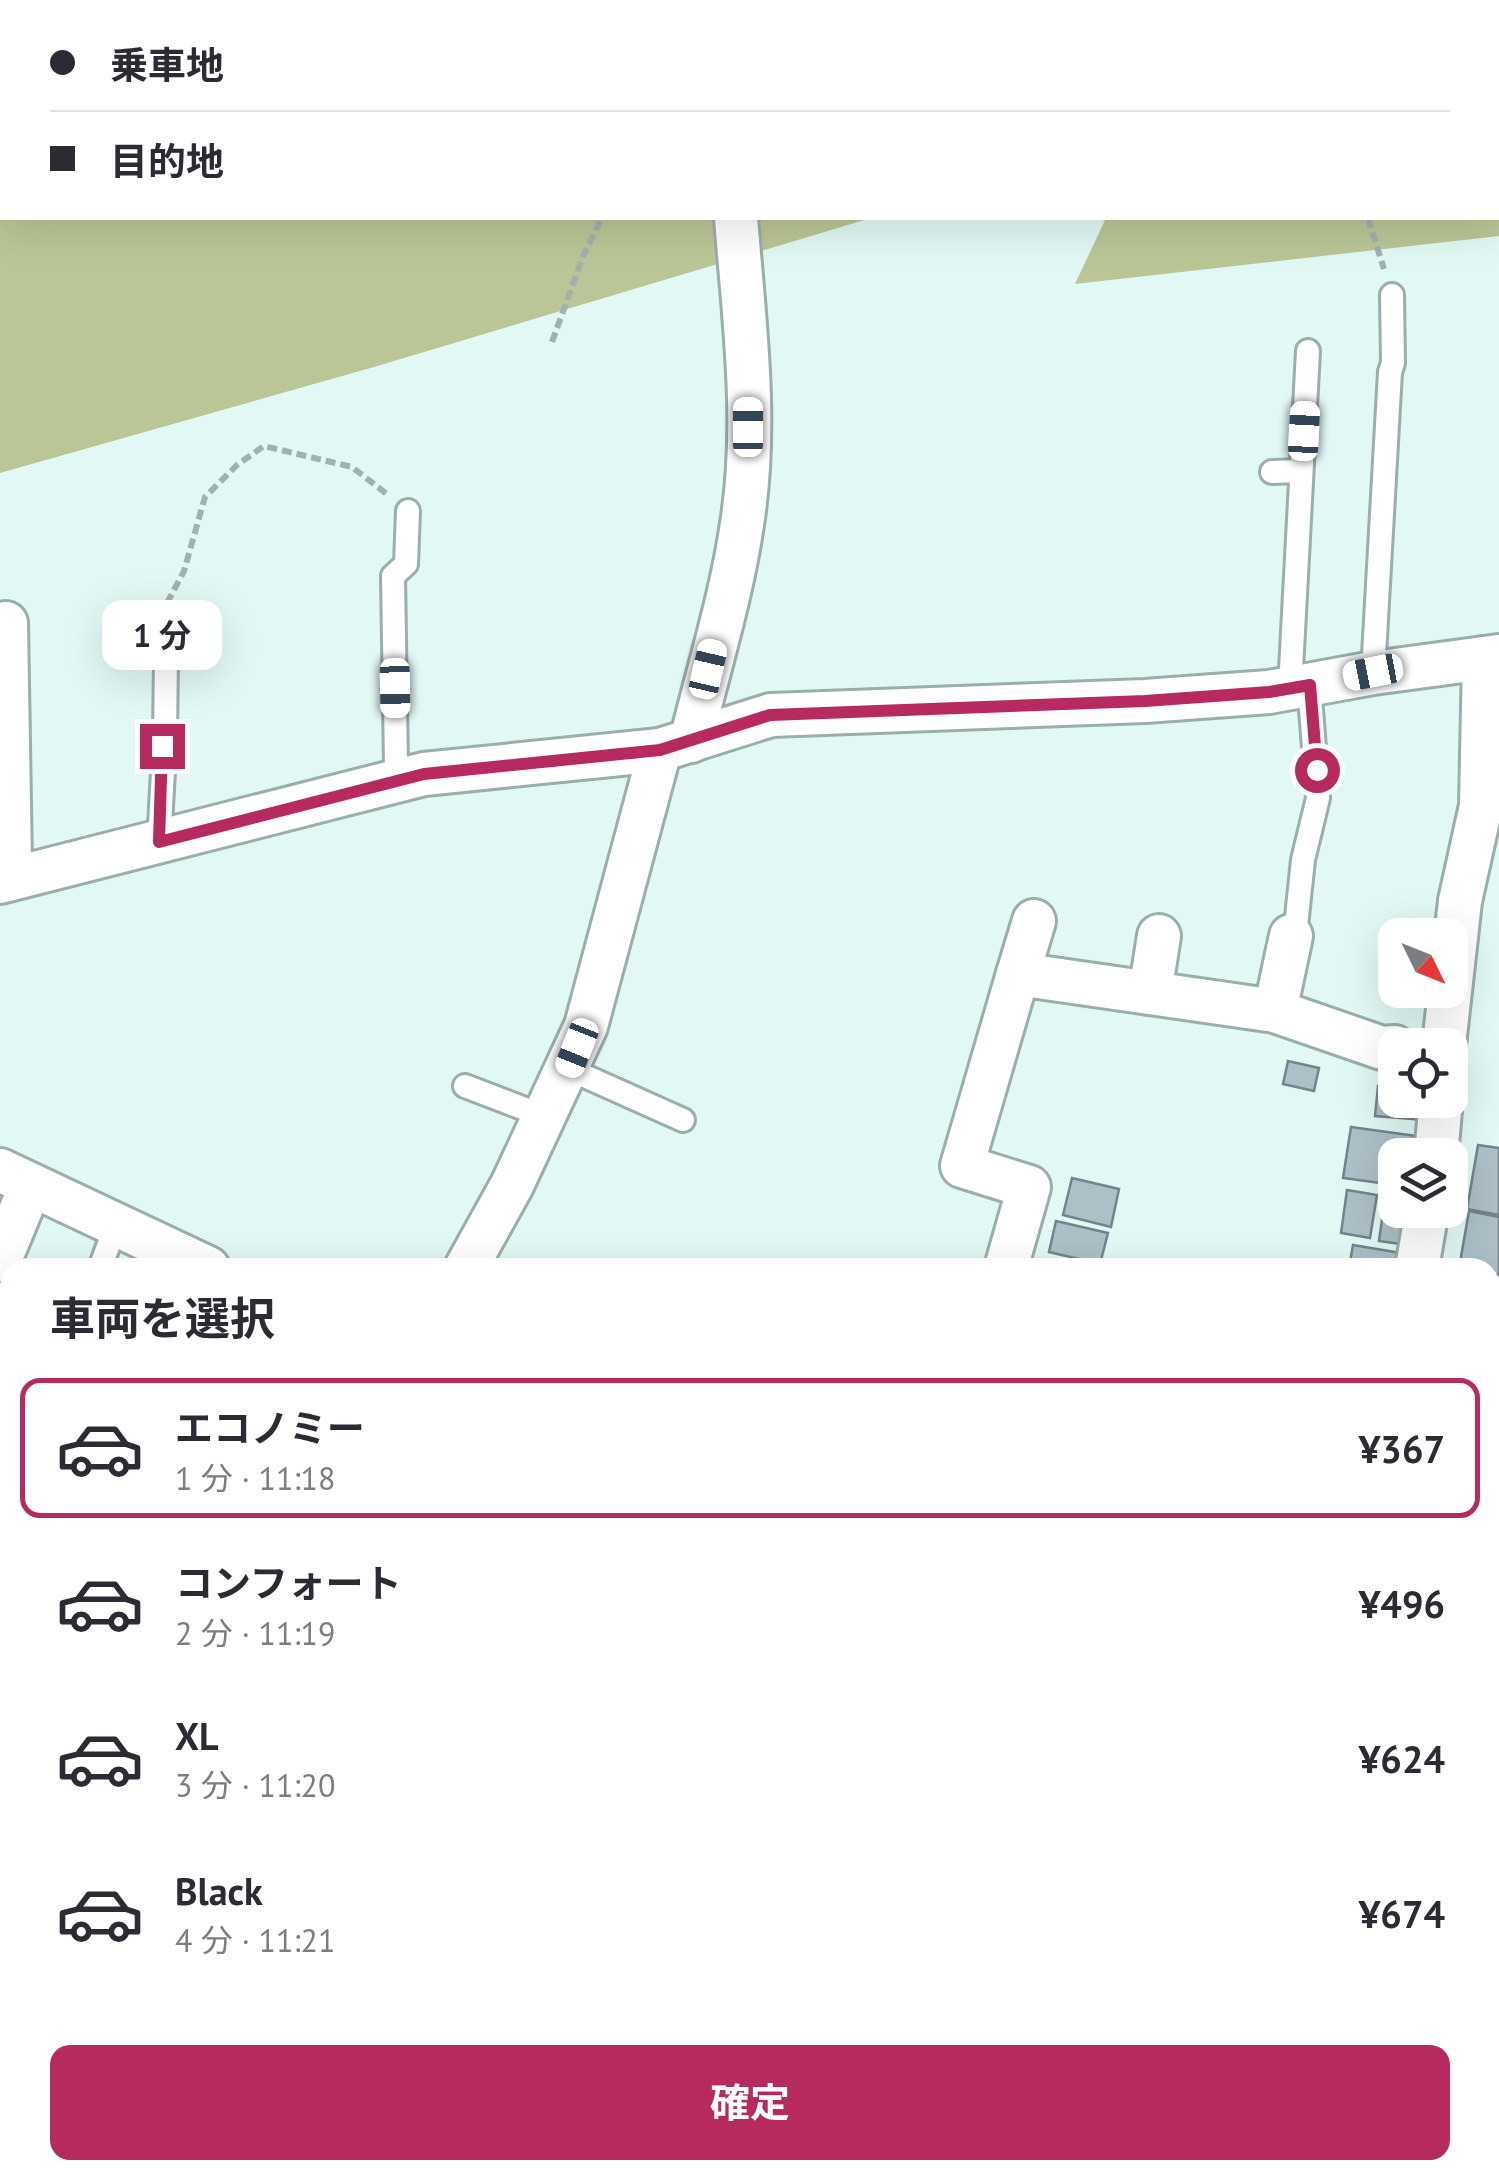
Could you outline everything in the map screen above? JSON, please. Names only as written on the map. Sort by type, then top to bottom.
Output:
[{"type":"street","points":[[471,1258],[546,1117],[586,1026],[742,526],[749,462],[748,358],[736,220]]},
{"type":"street","points":[[4,641],[10,864],[7,880],[424,774],[676,745],[770,715],[1145,701],[1300,686],[1492,657],[1481,806],[1460,901],[1446,1028]]},
{"type":"street","points":[[1009,1258],[1030,1187],[962,1166],[1034,921]]},
{"type":"street","points":[[1150,993],[1158,936]]},
{"type":"street","points":[[1276,1011],[1291,936]]},
{"type":"street","points":[[1018,974],[1276,1011],[1378,1047]]},
{"type":"street","points":[[0,1258],[15,1178],[187,1258]]},
{"type":"street","points":[[1419,1258],[1423,1228]]},
{"type":"lane","points":[[1373,672],[1393,364],[1392,295]]},
{"type":"lane","points":[[1291,936],[1318,798],[1300,686],[1302,470],[1308,351]]},
{"type":"lane","points":[[1272,472],[1302,470]]},
{"type":"lane","points":[[402,780],[396,764],[392,576],[406,564],[408,511]]},
{"type":"lane","points":[[159,842],[166,659]]},
{"type":"lane","points":[[568,1069],[683,1120]]},
{"type":"lane","points":[[465,1086],[546,1117]]},
{"type":"lane","points":[[104,1258],[116,1225]]},
{"type":"path","points":[[552,342],[582,256],[601,220]]},
{"type":"path","points":[[1369,220],[1392,295]]},
{"type":"path","points":[[166,659],[163,647],[167,602],[184,571],[205,497],[264,446],[352,467],[408,511]]},
{"type":"green space","points":[[0,220],[864,220],[374,367],[0,473]]},
{"type":"green space","points":[[1105,220],[1499,220],[1499,236],[1075,284]]},
{"type":"building","points":[[1288,1061],[1319,1068],[1314,1091],[1283,1084]]},
{"type":"building","points":[[1351,1127],[1424,1137],[1378,1138],[1378,1183],[1343,1178]]},
{"type":"building","points":[[1478,1145],[1499,1148],[1499,1215],[1468,1209]]},
{"type":"building","points":[[1072,1178],[1119,1189],[1111,1227],[1063,1215]]},
{"type":"building","points":[[1347,1190],[1377,1195],[1370,1238],[1341,1233]]},
{"type":"building","points":[[1469,1211],[1499,1217],[1499,1258],[1461,1258]]},
{"type":"building","points":[[1056,1221],[1108,1233],[1102,1258],[1074,1258],[1049,1252]]},
{"type":"building","points":[[1381,1228],[1410,1228],[1408,1245],[1379,1241]]},
{"type":"building","points":[[1353,1245],[1401,1253],[1400,1258],[1351,1258]]},
{"type":"route","points":[[162,746],[159,842],[424,774],[660,750],[770,715],[1145,701],[1269,692],[1310,685],[1317,770]]}]
